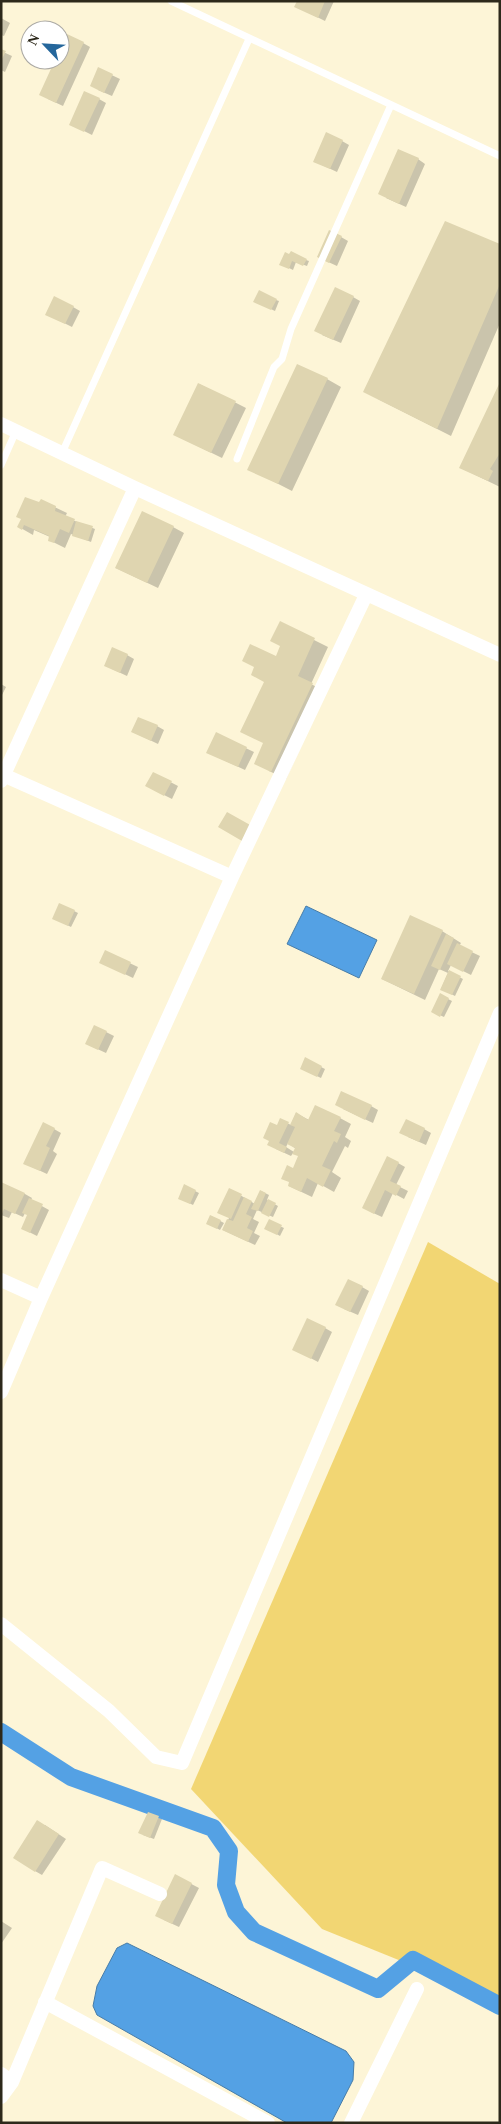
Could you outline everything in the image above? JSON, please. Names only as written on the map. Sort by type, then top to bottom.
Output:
[{"type":"street","points":[[1,424],[366,595],[500,655]]},
{"type":"street","points":[[135,488],[2,777],[232,877]]},
{"type":"street","points":[[1,1392],[232,877],[366,595]]},
{"type":"street","points":[[1,1624],[109,1711],[156,1757],[182,1763],[500,1013]]},
{"type":"street","points":[[1,1280],[42,1298]]},
{"type":"street","points":[[1,2097],[7,2078],[46,2002],[102,1868],[160,1894]]},
{"type":"street","points":[[351,2123],[417,1989]]},
{"type":"street","points":[[46,2002],[268,2123]]},
{"type":"lane","points":[[171,1],[500,156]]},
{"type":"lane","points":[[62,453],[249,38]]},
{"type":"lane","points":[[236,459],[274,367],[282,359],[291,330],[391,105]]},
{"type":"lane","points":[[1,465],[16,430]]},
{"type":"shaded area","points":[[428,1242],[500,1284],[500,2001],[322,1929],[191,1789]]},
{"type":"water","points":[[306,906],[377,940],[359,978],[287,944]]},
{"type":"water","points":[[127,1943],[346,2051],[354,2062],[353,2080],[331,2123],[287,2123],[97,2015],[93,2006],[97,1986],[117,1948]]},
{"type":"building","points":[[297,1],[325,1],[318,18],[294,7]]},
{"type":"building","points":[[70,35],[84,42],[56,103],[39,95],[50,70],[70,70]]},
{"type":"building","points":[[1,49],[6,51],[1,61]]},
{"type":"building","points":[[98,67],[113,74],[104,93],[90,86]]},
{"type":"building","points":[[84,91],[100,98],[84,132],[69,125]]},
{"type":"building","points":[[326,132],[343,140],[330,169],[313,162]]},
{"type":"building","points":[[398,149],[419,158],[399,204],[378,194]]},
{"type":"building","points":[[445,221],[500,244],[500,284],[437,429],[363,392]]},
{"type":"building","points":[[329,230],[342,236],[329,263],[317,257]]},
{"type":"building","points":[[291,251],[307,259],[303,266],[292,261],[289,269],[279,265],[285,252],[289,254]]},
{"type":"building","points":[[335,287],[354,296],[333,340],[314,331]]},
{"type":"building","points":[[259,290],[277,299],[271,310],[253,302]]},
{"type":"building","points":[[54,296],[74,306],[65,324],[45,315]]},
{"type":"building","points":[[297,364],[328,378],[278,484],[247,470]]},
{"type":"building","points":[[500,382],[500,453],[490,469],[493,471],[488,481],[459,468]]},
{"type":"building","points":[[198,383],[236,401],[211,453],[173,435]]},
{"type":"building","points":[[25,497],[39,502],[41,499],[56,506],[55,511],[75,519],[69,533],[60,529],[54,543],[48,541],[49,536],[24,525],[22,530],[17,527],[21,519],[16,517]]},
{"type":"building","points":[[142,511],[174,526],[147,583],[115,568]]},
{"type":"building","points":[[76,521],[93,526],[88,541],[72,536]]},
{"type":"building","points":[[280,621],[315,638],[298,676],[313,683],[271,772],[254,764],[263,743],[240,732],[264,682],[251,675],[254,667],[242,661],[250,644],[276,656],[280,646],[270,641]]},
{"type":"building","points":[[112,647],[128,654],[120,673],[104,666]]},
{"type":"building","points":[[138,717],[158,725],[151,741],[131,732]]},
{"type":"building","points":[[216,732],[247,747],[238,767],[206,753]]},
{"type":"building","points":[[153,772],[172,781],[164,796],[145,786]]},
{"type":"building","points":[[227,812],[252,826],[242,841],[218,827]]},
{"type":"building","points":[[59,903],[75,910],[68,926],[52,919]]},
{"type":"building","points":[[410,915],[443,930],[414,994],[381,979]]},
{"type":"building","points":[[446,934],[454,938],[440,970],[431,966]]},
{"type":"building","points":[[457,943],[473,951],[463,972],[447,964]]},
{"type":"building","points":[[105,950],[131,962],[125,975],[99,963]]},
{"type":"building","points":[[449,970],[461,976],[452,995],[440,990]]},
{"type":"building","points":[[440,993],[449,998],[440,1017],[431,1012]]},
{"type":"building","points":[[94,1025],[107,1031],[98,1050],[85,1044]]},
{"type":"building","points":[[305,1057],[322,1066],[317,1077],[300,1069]]},
{"type":"building","points":[[341,1091],[372,1105],[365,1120],[335,1105]]},
{"type":"building","points":[[315,1105],[341,1117],[334,1131],[341,1134],[337,1143],[334,1141],[322,1166],[331,1170],[323,1187],[307,1178],[301,1192],[288,1186],[289,1182],[281,1179],[287,1165],[293,1168],[298,1156],[292,1154],[295,1148],[287,1144],[295,1127],[290,1125],[296,1112],[308,1120]]},
{"type":"building","points":[[280,1118],[289,1122],[279,1143],[287,1147],[284,1153],[267,1145],[269,1141],[263,1138],[270,1122],[277,1125]]},
{"type":"building","points":[[406,1119],[425,1128],[419,1142],[399,1133]]},
{"type":"building","points":[[43,1122],[55,1128],[46,1146],[50,1148],[40,1171],[23,1164]]},
{"type":"building","points":[[387,1156],[399,1162],[390,1181],[401,1186],[396,1196],[385,1190],[374,1214],[362,1208]]},
{"type":"building","points":[[1,1182],[25,1193],[15,1214],[4,1209],[1,1216]]},
{"type":"building","points":[[184,1184],[196,1190],[190,1204],[178,1199]]},
{"type":"building","points":[[229,1188],[242,1194],[231,1219],[217,1213]]},
{"type":"building","points":[[260,1190],[266,1193],[258,1211],[251,1209]]},
{"type":"building","points":[[244,1197],[252,1201],[246,1214],[252,1217],[247,1228],[253,1231],[248,1242],[222,1230],[227,1219],[233,1221]]},
{"type":"building","points":[[29,1198],[43,1204],[30,1233],[21,1229],[27,1215],[22,1213]]},
{"type":"building","points":[[268,1199],[276,1203],[269,1217],[261,1213]]},
{"type":"building","points":[[210,1215],[221,1220],[217,1229],[206,1224]]},
{"type":"building","points":[[269,1219],[282,1225],[277,1235],[264,1229]]},
{"type":"building","points":[[348,1279],[363,1286],[350,1312],[335,1305]]},
{"type":"building","points":[[307,1318],[326,1327],[311,1359],[292,1350]]},
{"type":"building","points":[[148,1812],[159,1816],[150,1838],[138,1833]]},
{"type":"building","points":[[37,1820],[59,1834],[35,1872],[13,1858]]},
{"type":"building","points":[[175,1874],[192,1883],[172,1924],[155,1916]]},
{"type":"waterway","points":[[1,1732],[71,1777],[213,1828],[229,1851],[226,1885],[236,1912],[254,1932],[378,1989],[413,1960],[500,2006]]}]
